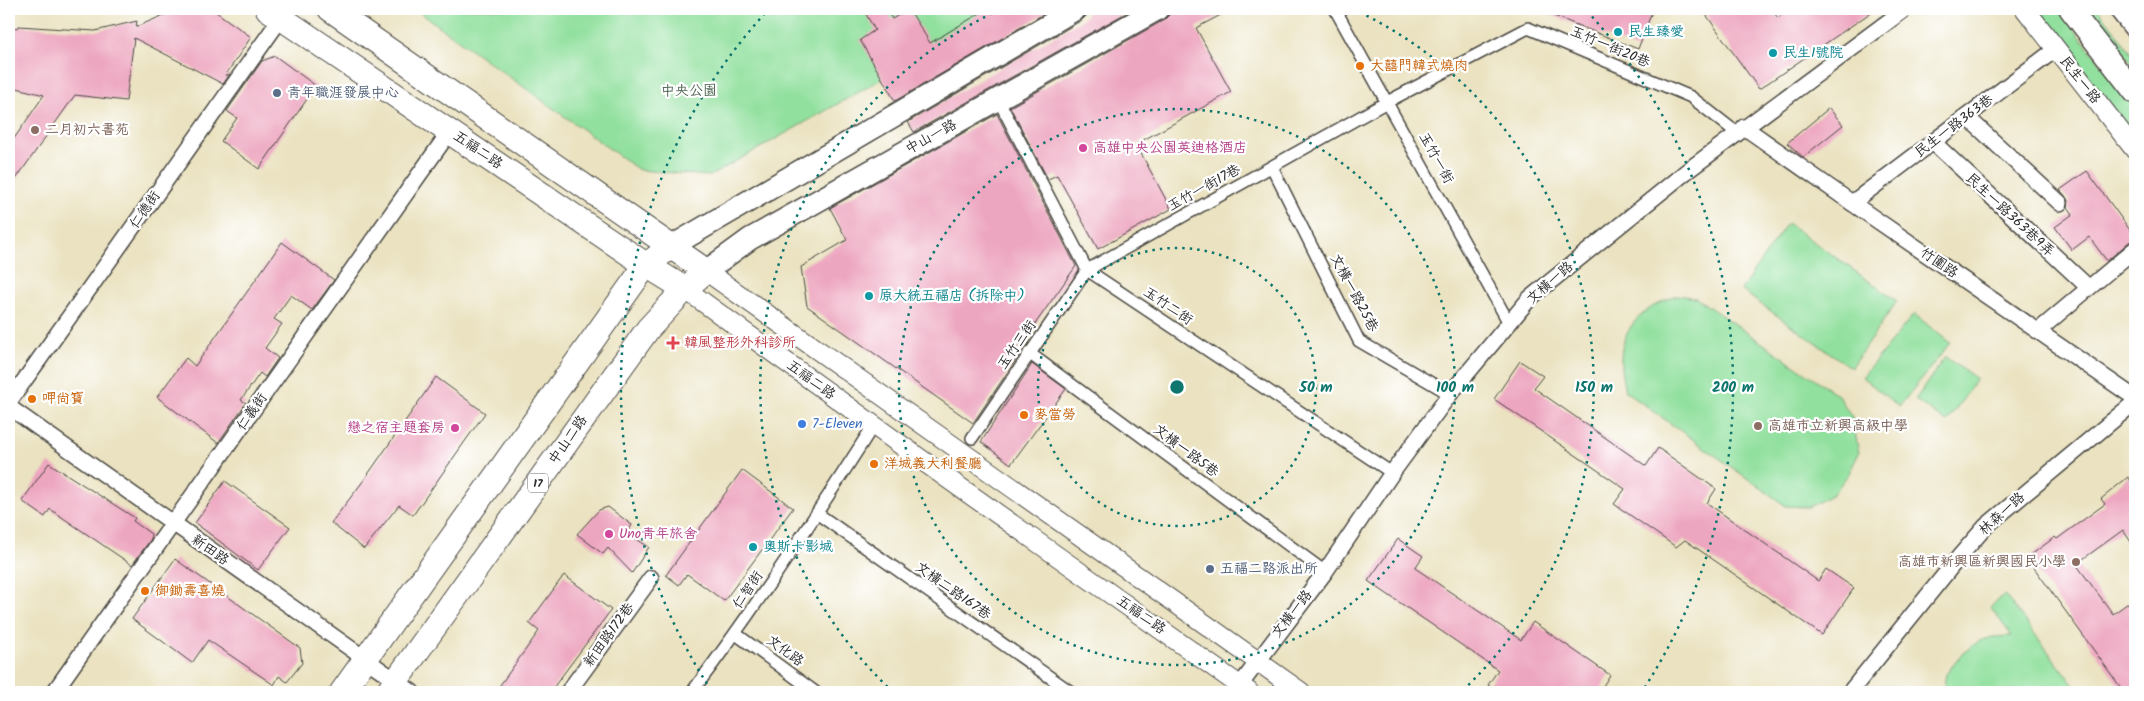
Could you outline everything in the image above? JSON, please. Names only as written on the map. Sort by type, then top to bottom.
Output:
[{"type":"main road","name":"五福二路","points":[[330,9],[706,271]]},
{"type":"main road","points":[[342,692],[646,265],[672,246],[1076,9]]},
{"type":"main road","name":"中山一路","points":[[706,271],[750,239],[1158,9]]},
{"type":"main road","points":[[2070,9],[2135,93]]},
{"type":"main road","points":[[2120,9],[2135,28]]},
{"type":"main road","name":"五福二路","points":[[275,13],[646,265],[685,289]]},
{"type":"main road","name":"中山二路","points":[[399,689],[648,329],[685,289],[706,271]]},
{"type":"street","name":"玉竹一街","points":[[1335,9],[1509,323]]},
{"type":"street","name":"文橫一路","points":[[1241,690],[1256,661],[1325,572],[1392,473],[1450,394],[1530,298],[1741,130],[1905,9]]},
{"type":"street","name":"民生一路","points":[[2025,9],[2135,150]]},
{"type":"street","name":"仁德街","points":[[9,402],[275,13]]},
{"type":"street","name":"玉竹一街20巷","points":[[1387,102],[1528,28],[1692,97],[1741,130]]},
{"type":"street","name":"民生一路363巷","points":[[1852,204],[2056,49]]},
{"type":"street","name":"玉竹二街","points":[[998,100],[1087,270],[1392,473]]},
{"type":"street","name":"玉竹一街17巷","points":[[1087,270],[1387,102]]},
{"type":"street","points":[[1967,117],[2060,203]]},
{"type":"street","name":"竹圍路","points":[[1741,130],[2135,398]]},
{"type":"street","name":"仁義街","points":[[54,692],[450,131]]},
{"type":"street","name":"民生一路363巷9弄","points":[[1933,142],[2088,287]]},
{"type":"street","name":"文橫一路25巷","points":[[1272,167],[1359,341],[1450,394]]},
{"type":"street","points":[[2038,331],[2135,249]]},
{"type":"street","name":"玉竹三街","points":[[972,438],[1087,270]]},
{"type":"street","name":"五福二路","points":[[706,271],[1301,692]]},
{"type":"street","name":"五福二路","points":[[685,289],[1241,690]]},
{"type":"street","name":"文橫一路5巷","points":[[1029,353],[1325,572]]},
{"type":"street","name":"林森一路","points":[[1850,692],[1986,526],[2135,402]]},
{"type":"street","name":"新田路","points":[[9,407],[364,660],[399,689]]},
{"type":"street","name":"仁智街","points":[[692,692],[736,634],[818,514],[873,426]]},
{"type":"street","name":"文橫二路167巷","points":[[818,514],[1071,692]]},
{"type":"street","name":"新田路172巷","points":[[568,692],[651,578]]},
{"type":"street","name":"文化路","points":[[736,634],[815,692]]},
{"type":"green space","name":"中央公園","points":[[415,9],[1006,9],[710,176],[639,170]]},
{"type":"green space","points":[[2031,9],[2059,9],[2135,108],[2135,145]]},
{"type":"green space","points":[[2091,9],[2098,9],[2135,58],[2135,67]]},
{"type":"green space","points":[[1787,223],[1897,301],[1851,368],[1741,290]]},
{"type":"green space","points":[[1677,295],[1696,298],[1837,394],[1852,417],[1859,453],[1848,475],[1833,494],[1809,507],[1786,506],[1625,391],[1621,357],[1623,343],[1628,331],[1647,310]]},
{"type":"green space","points":[[1914,314],[1950,343],[1899,407],[1862,377]]},
{"type":"green space","points":[[1945,357],[1977,379],[1947,422],[1915,400]]},
{"type":"green space","points":[[2005,595],[2079,692],[1943,692],[1946,674],[1963,653],[1979,641],[1993,637],[2012,636],[1990,607]]},
{"type":"building","points":[[178,9],[212,9],[251,37],[225,76],[230,74],[223,84],[134,38],[126,101],[75,95],[9,189],[9,146],[44,95],[9,86],[9,33],[19,26],[95,31],[137,21],[136,27]]},
{"type":"building","points":[[863,9],[886,9],[892,19],[909,9],[930,43],[987,9],[1052,9],[895,101],[860,40],[875,30]]},
{"type":"building","points":[[1088,9],[1133,9],[914,132],[908,122],[1082,20],[1087,15]]},
{"type":"building","points":[[1170,9],[1232,9],[1196,28],[1231,92],[1136,144],[1171,209],[1098,249],[1057,175],[1048,179],[1010,107],[1164,20],[1169,15]]},
{"type":"building","name":"民生臻愛","points":[[1536,9],[1653,9],[1638,49]]},
{"type":"building","name":"民生1號院","points":[[1702,9],[1771,9],[1778,18],[1790,9],[1876,9],[1759,89]]},
{"type":"building","points":[[275,56],[316,86],[259,169],[221,141],[237,118],[227,111],[262,61]]},
{"type":"building","points":[[1829,108],[1843,125],[1803,157],[1787,143]]},
{"type":"building","points":[[997,114],[1076,266],[1016,351],[1020,354],[973,423],[807,306],[801,267],[847,240],[830,208]]},
{"type":"building","points":[[2087,171],[2135,237],[2135,240],[2129,242],[2107,261],[2089,237],[2072,250],[2055,227],[2073,214],[2068,207],[2069,200],[2060,190]]},
{"type":"building","points":[[282,242],[334,280],[312,310],[291,295],[274,319],[282,324],[265,348],[278,358],[265,377],[260,373],[241,400],[246,403],[218,443],[157,397],[186,358],[195,366]]},
{"type":"building","points":[[1520,361],[1543,376],[1534,388],[1646,466],[1658,448],[1716,489],[1707,503],[1818,581],[1826,569],[1854,588],[1822,635],[1685,540],[1676,547],[1614,504],[1625,489],[1494,399]]},
{"type":"building","name":"麥當勞","points":[[1032,364],[1066,389],[1011,464],[981,442]]},
{"type":"building","points":[[436,377],[485,413],[413,515],[399,505],[364,549],[331,523],[364,480]]},
{"type":"building","points":[[49,463],[135,518],[133,521],[151,534],[151,539],[132,565],[50,509],[45,517],[22,501]]},
{"type":"building","points":[[742,470],[793,508],[724,601],[687,574],[679,585],[666,575]]},
{"type":"building","points":[[2128,477],[2135,487],[2135,548],[2123,530],[2076,564],[2113,614],[2135,598],[2135,692],[2124,692],[2027,558],[2105,504],[2101,499]]},
{"type":"building","points":[[225,481],[290,527],[258,570],[195,523]]},
{"type":"building","points":[[608,507],[632,525],[627,533],[649,547],[632,573],[608,548],[603,554],[577,534],[599,510]]},
{"type":"building","points":[[1398,539],[1423,556],[1415,568],[1521,640],[1533,622],[1610,675],[1599,692],[1498,692],[1488,685],[1498,670],[1368,581]]},
{"type":"building","points":[[175,559],[300,648],[302,663],[287,682],[279,676],[274,685],[208,640],[192,663],[132,619]]},
{"type":"building","points":[[564,575],[611,610],[550,692],[495,692],[539,631],[529,623]]},
{"type":"place","name":"民生臻愛","points":[[1618,32]]},
{"type":"place","name":"民生1號院","points":[[1773,53]]},
{"type":"place","name":"大囍門韓式燒肉","points":[[1360,66]]},
{"type":"place","name":"青年職涯發展中心","points":[[277,93]]},
{"type":"place","name":"二月初六書苑","points":[[35,130]]},
{"type":"place","name":"高雄中央公園英迪格酒店","points":[[1083,148]]},
{"type":"place","name":"原大統五福店 (拆除中)","points":[[869,296]]},
{"type":"place","name":"韓風整形外科診所","points":[[673,343]]},
{"type":"place","name":"呷尚寶","points":[[32,399]]},
{"type":"place","name":"麥當勞","points":[[1024,415]]},
{"type":"place","name":"7-Eleven","points":[[802,424]]},
{"type":"place","name":"高雄市立新興高級中學","points":[[1758,426]]},
{"type":"place","name":"戀之宿主題套房","points":[[455,428]]},
{"type":"place","name":"洋城義大利餐廳","points":[[874,464]]},
{"type":"place","name":"Uno青年旅舍","points":[[609,534]]},
{"type":"place","name":"奧斯卡影城","points":[[753,547]]},
{"type":"place","name":"高雄市新興區新興國民小學","points":[[2076,562]]},
{"type":"place","name":"五福二路派出所","points":[[1210,569]]},
{"type":"place","name":"御鋤壽喜燒","points":[[145,591]]}]
